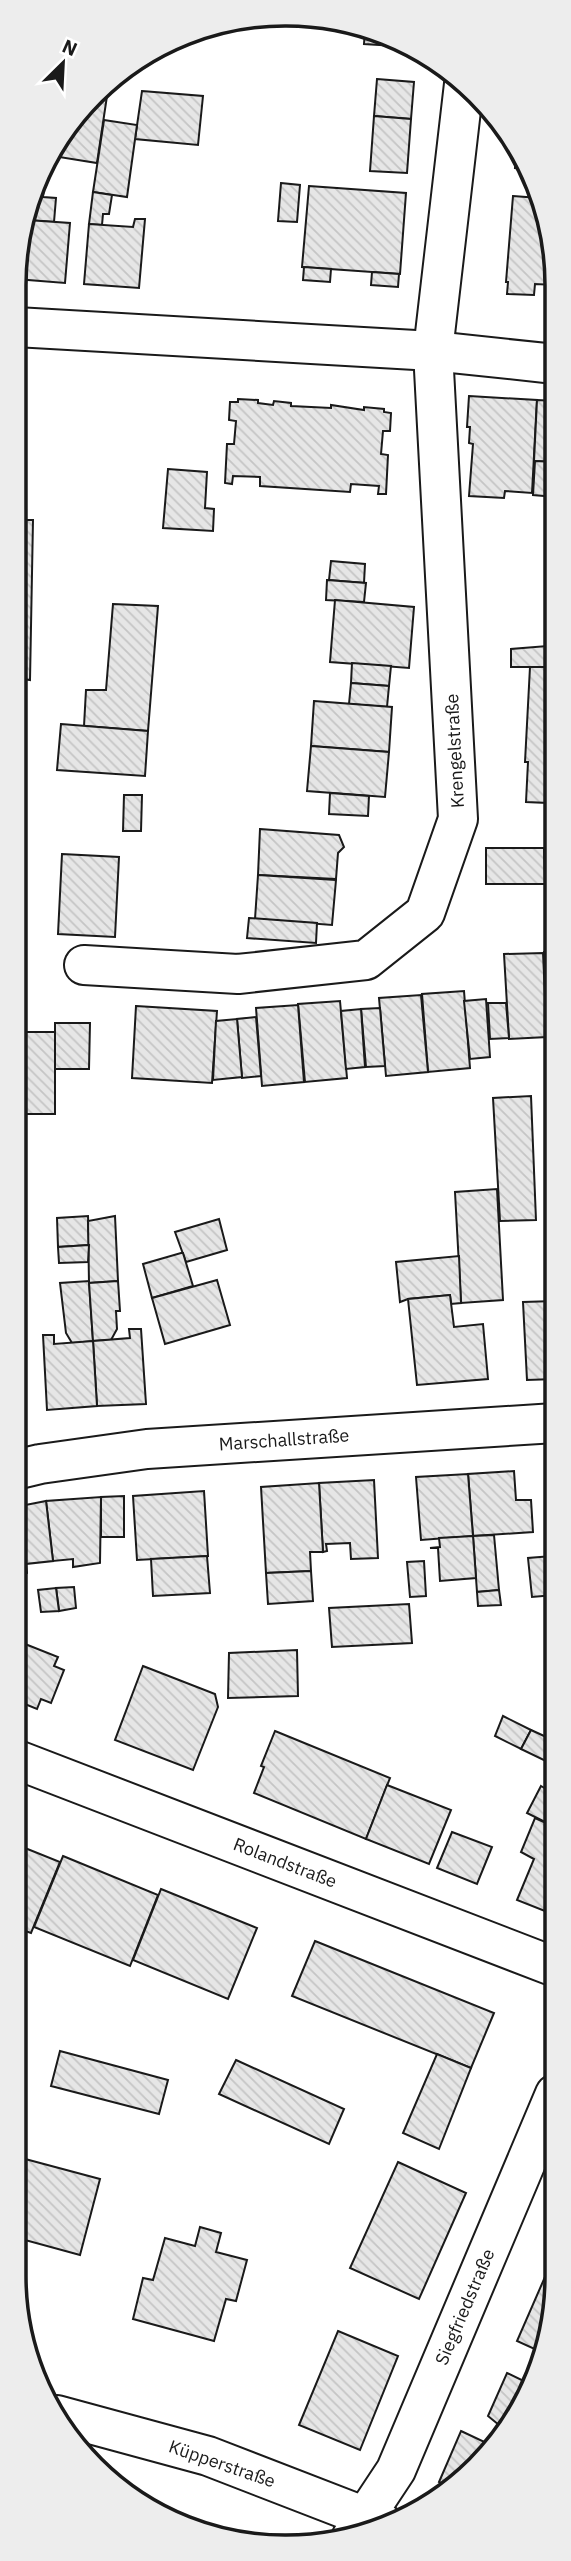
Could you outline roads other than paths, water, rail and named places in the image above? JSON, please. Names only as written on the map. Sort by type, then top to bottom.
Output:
[{"type":"street","name":"Krengelstraße","points":[[85,965],[238,974],[366,960],[425,913],[458,819],[433,351],[463,97]]},
{"type":"street","points":[[26,328],[433,351],[545,363]]},
{"type":"street","name":"Marschallstraße","points":[[26,1467],[147,1449],[545,1424]]},
{"type":"street","name":"Rolandstraße","points":[[26,1763],[545,1962]]},
{"type":"street","name":"Siegfriedstraße","points":[[370,2521],[396,2470],[545,2118]]},
{"type":"street","name":"Küpperstraße","points":[[69,2418],[208,2456],[361,2523]]}]
